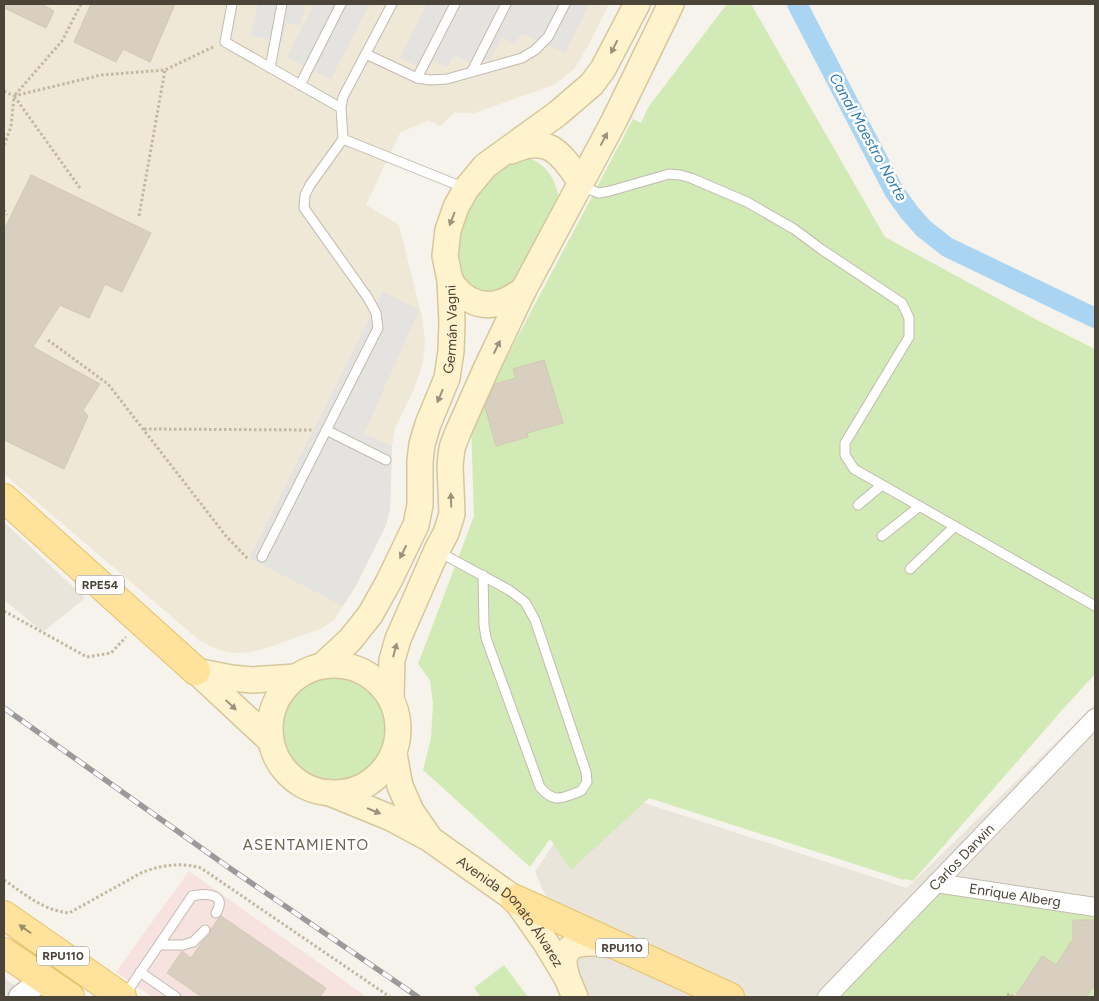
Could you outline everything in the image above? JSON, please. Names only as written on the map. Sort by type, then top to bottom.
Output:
[{"type":"main road","name":"Germán Vagni","points":[[323,665],[350,640],[370,616],[416,525],[420,505],[422,444],[447,378],[451,351],[450,280],[445,256],[448,230],[456,207],[466,189],[485,166],[557,114],[592,84],[603,69],[637,4]]},
{"type":"main road","points":[[392,699],[392,660],[398,639],[446,533],[452,514],[450,465],[452,448],[486,369],[523,291],[614,121],[671,4]]},
{"type":"main road","points":[[502,154],[522,146],[537,144],[548,146],[562,158],[581,182]]},
{"type":"main road","points":[[450,280],[454,288],[461,294],[477,303],[496,304],[523,291]]},
{"type":"main road","name":"RPE54","points":[[4,498],[196,672]]},
{"type":"main road","points":[[323,665],[344,665],[362,670],[370,675],[384,687],[392,699],[397,712],[398,740],[394,754],[387,766],[377,777],[365,785],[352,790],[329,793],[306,786],[296,780],[280,763],[271,741],[270,720],[274,705],[282,692],[296,677],[323,665]]},
{"type":"main road","points":[[196,672],[252,680],[296,677]]},
{"type":"main road","points":[[196,672],[271,741]]},
{"type":"main road","name":"Avenida Donato Álvarez","points":[[394,754],[400,786],[411,811],[430,839]]},
{"type":"main road","name":"Avenida Donato Álvarez","points":[[329,793],[392,818],[430,839],[515,899],[546,943],[571,988]]},
{"type":"main road","name":"RPU110","points":[[515,899],[730,997]]},
{"type":"main road","name":"RPU110","points":[[4,915],[123,997]]},
{"type":"main road","points":[[571,988],[564,963],[571,947],[588,943],[615,945]]},
{"type":"main road","name":"RPU110","points":[[4,952],[70,997]]},
{"type":"main road","points":[[43,979],[56,975],[68,976],[101,997]]},
{"type":"street","name":"Carlos Darwin","points":[[827,997],[1095,718]]},
{"type":"street","name":"Enrique Alberg","points":[[936,883],[1095,907]]},
{"type":"street","points":[[20,997],[43,979]]},
{"type":"lane","points":[[232,4],[225,42],[341,108]]},
{"type":"lane","points":[[270,68],[282,4]]},
{"type":"lane","points":[[300,85],[341,4]]},
{"type":"lane","points":[[262,556],[378,328],[376,314],[368,298],[304,208],[305,195],[310,185],[343,139],[341,108],[344,97],[392,4]]},
{"type":"lane","points":[[417,78],[455,4]]},
{"type":"lane","points":[[472,71],[506,4]]},
{"type":"lane","points":[[366,54],[417,78],[430,80],[447,78],[522,58],[535,50],[548,37],[565,4]]},
{"type":"lane","points":[[343,139],[466,189]]},
{"type":"lane","points":[[581,182],[591,190],[599,193],[610,192],[669,174],[691,178],[747,202],[794,229],[902,303],[909,318],[909,337],[845,443],[845,455],[854,469],[1095,606]]},
{"type":"lane","points":[[326,430],[386,460]]},
{"type":"lane","points":[[858,505],[882,485]]},
{"type":"lane","points":[[882,536],[920,506]]},
{"type":"lane","points":[[910,568],[955,526]]},
{"type":"lane","points":[[437,550],[483,575],[509,590],[525,602],[535,620],[586,772],[586,782],[581,790],[557,799],[547,796],[540,787],[486,638],[483,575]]},
{"type":"lane","points":[[123,997],[192,896],[210,894],[217,898],[220,907],[216,913]]},
{"type":"lane","points":[[159,945],[183,945],[193,942],[204,930]]},
{"type":"lane","points":[[140,972],[176,997]]},
{"type":"path","points":[[4,145],[12,127],[14,96],[62,41],[81,4]]},
{"type":"path","points":[[14,96],[101,75],[165,70],[225,42]]},
{"type":"path","points":[[139,216],[165,70]]},
{"type":"path","points":[[4,91],[14,96],[80,188]]},
{"type":"path","points":[[4,210],[7,215]]},
{"type":"path","points":[[48,340],[108,384],[226,536],[248,559],[262,556]]},
{"type":"path","points":[[143,429],[326,430]]},
{"type":"path","points":[[4,611],[87,657],[111,653],[140,621]]},
{"type":"path","points":[[1007,995],[1011,994],[1013,997]]},
{"type":"shaded area","points":[[4,4],[609,4],[575,68],[554,85],[474,113],[454,113],[440,126],[428,120],[400,133],[366,205],[399,225],[422,317],[425,341],[423,362],[414,389],[395,428],[392,446],[390,510],[386,525],[357,584],[334,620],[320,629],[251,652],[235,653],[218,650],[199,640],[4,474]]},
{"type":"shaded area","points":[[258,4],[306,4],[300,25],[286,23],[282,42],[251,36]]},
{"type":"shaded area","points":[[314,4],[370,4],[331,79],[287,57]]},
{"type":"shaded area","points":[[427,4],[590,4],[565,53],[521,33],[515,44],[502,37],[490,60],[469,62],[454,55],[447,67],[433,61],[426,71],[400,57]]},
{"type":"shaded area","points":[[383,291],[419,310],[364,434],[392,446],[390,510],[386,525],[357,584],[343,606],[249,558]]},
{"type":"shaded area","points":[[4,522],[85,598],[43,632],[4,600]]},
{"type":"shaded area","points":[[1095,704],[1095,997],[590,997],[535,872],[592,786],[907,888]]},
{"type":"shaded area","points":[[189,871],[367,997],[152,997],[116,972]]},
{"type":"shaded area","points":[[4,978],[31,997],[4,997]]},
{"type":"green space","points":[[727,4],[751,4],[885,237],[1039,321],[1095,349],[1095,674],[913,881],[904,880],[649,798],[571,870],[550,839],[530,867],[423,770],[431,738],[433,704],[430,680],[418,664],[474,516],[471,425],[633,119],[641,123],[649,106]]},
{"type":"green space","points":[[526,157],[544,167],[555,184],[559,198],[507,296],[476,295],[455,267],[462,221],[473,196],[495,167]]},
{"type":"green space","points":[[334,675],[355,679],[373,691],[385,709],[389,730],[385,751],[373,769],[355,781],[334,785],[313,781],[295,769],[283,751],[279,730],[283,709],[295,691],[313,679]]},
{"type":"green space","points":[[939,893],[1095,917],[1095,997],[841,997]]},
{"type":"green space","points":[[504,965],[528,997],[481,997],[474,988]]},
{"type":"building","points":[[4,4],[42,4],[54,11],[46,28],[4,8]]},
{"type":"building","points":[[91,4],[175,4],[150,62],[123,49],[116,62],[74,42]]},
{"type":"building","points":[[31,175],[151,233],[122,292],[105,284],[89,318],[60,305],[33,347],[100,384],[83,410],[88,416],[64,469],[4,440],[4,230]]},
{"type":"building","points":[[544,360],[563,423],[527,433],[528,437],[496,446],[485,407],[495,384],[516,378],[513,369]]},
{"type":"building","points":[[221,916],[326,988],[320,997],[202,997],[167,973],[182,951],[191,958],[210,934],[211,929]]},
{"type":"building","points":[[1073,920],[1095,920],[1095,984],[1086,997],[1015,997],[1042,956],[1056,965],[1073,939]]},
{"type":"waterway","name":"Canal Maestro Norte","points":[[797,4],[894,191],[923,228],[947,247],[1095,318]]},
{"type":"railway","points":[[4,708],[228,867],[418,997]]},
{"type":"district","name":"ASENTAMIENTO","points":[[306,845]]}]
